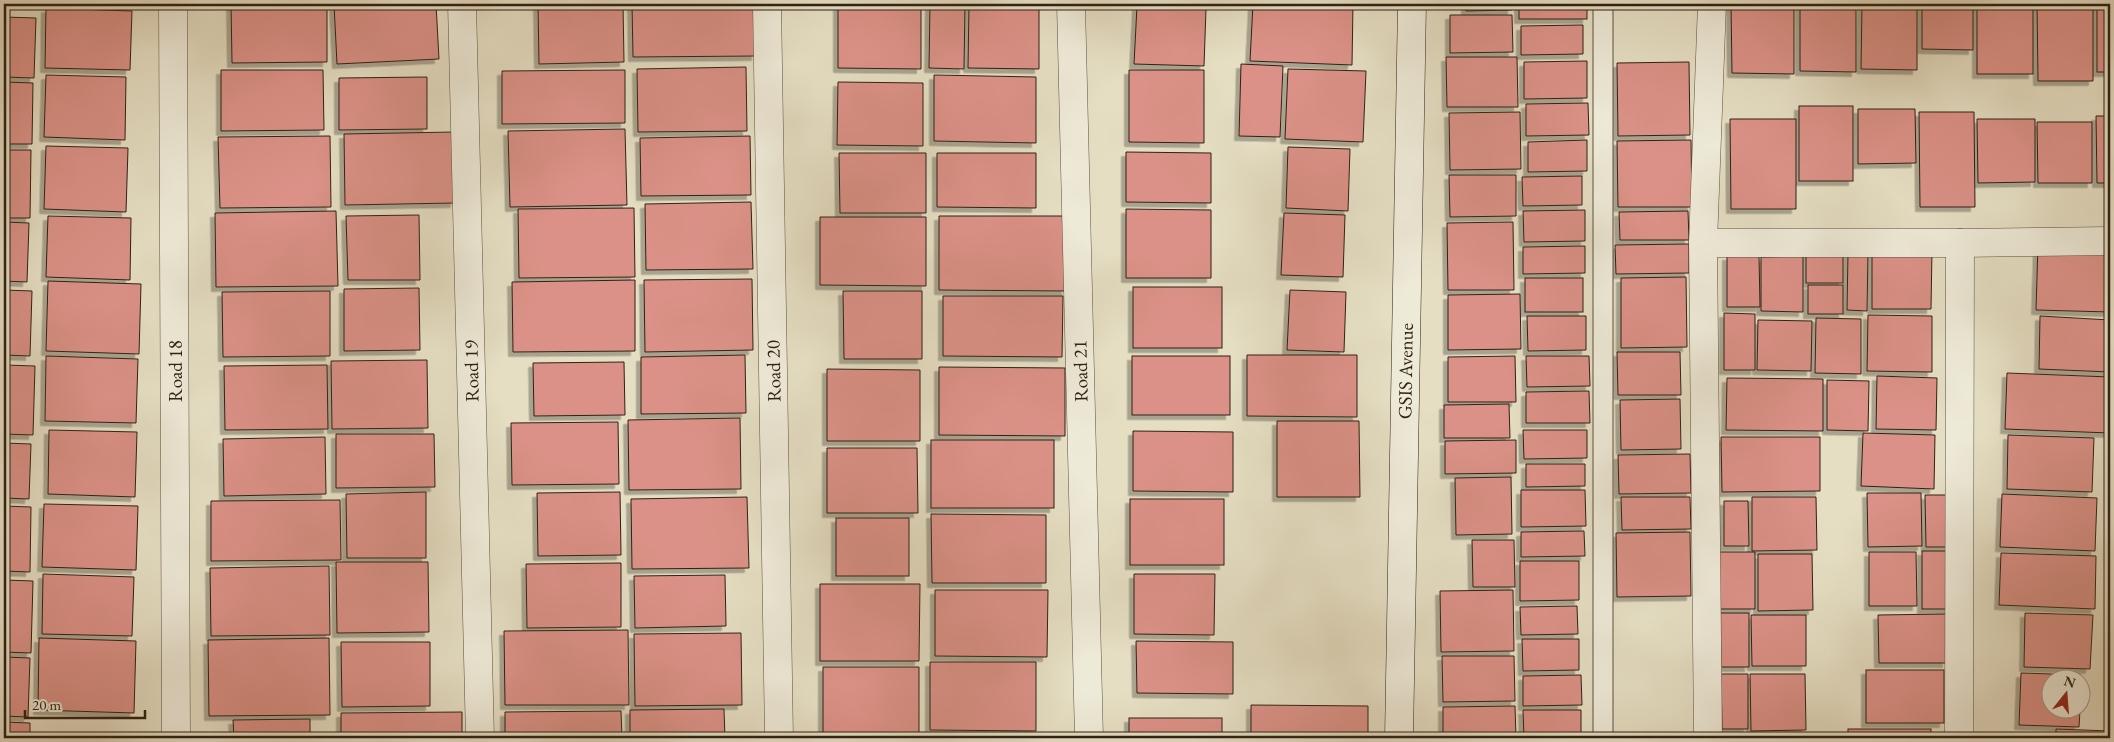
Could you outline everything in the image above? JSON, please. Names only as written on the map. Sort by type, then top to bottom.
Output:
[{"type":"street","name":"Road 18","points":[[173,4],[176,738]]},
{"type":"street","name":"Road 19","points":[[462,4],[480,738]]},
{"type":"street","name":"Road 20","points":[[767,4],[779,738]]},
{"type":"street","name":"Road 21","points":[[1071,4],[1088,738]]},
{"type":"street","name":"GSIS Avenue","points":[[1399,738],[1412,4]]},
{"type":"street","points":[[1708,738],[1703,243],[1712,4]]},
{"type":"street","points":[[1703,243],[1960,243],[2110,240]]},
{"type":"street","points":[[1959,738],[1960,243]]},
{"type":"lane","points":[[1603,4],[1603,738]]},
{"type":"building","points":[[231,4],[327,4],[327,62],[232,63]]},
{"type":"building","points":[[334,4],[436,4],[439,59],[337,64]]},
{"type":"building","points":[[538,4],[623,4],[624,62],[539,64]]},
{"type":"building","points":[[632,4],[755,4],[756,56],[633,57]]},
{"type":"building","points":[[930,4],[965,4],[964,69],[929,68]]},
{"type":"building","points":[[1253,4],[1353,4],[1352,65],[1250,61]]},
{"type":"building","points":[[1466,4],[1512,4],[1512,10],[1466,11]]},
{"type":"building","points":[[1519,4],[1587,4],[1587,19],[1519,19]]},
{"type":"building","points":[[1731,4],[1794,4],[1794,74],[1732,73]]},
{"type":"building","points":[[1800,4],[1856,4],[1856,72],[1800,71]]},
{"type":"building","points":[[1862,4],[1917,4],[1917,70],[1861,69]]},
{"type":"building","points":[[1922,4],[1973,4],[1973,50],[1922,49]]},
{"type":"building","points":[[1977,4],[2033,4],[2033,74],[1977,74]]},
{"type":"building","points":[[2037,4],[2093,4],[2093,81],[2038,81]]},
{"type":"building","points":[[2097,4],[2110,4],[2110,72],[2097,72]]},
{"type":"building","points":[[969,5],[1039,5],[1039,69],[968,68]]},
{"type":"building","points":[[838,6],[921,7],[921,69],[838,68]]},
{"type":"building","points":[[1137,6],[1206,9],[1204,66],[1134,64]]},
{"type":"building","points":[[46,8],[132,11],[130,70],[45,68]]},
{"type":"building","points":[[1450,15],[1512,15],[1513,52],[1450,53]]},
{"type":"building","points":[[4,17],[36,18],[34,78],[4,77]]},
{"type":"building","points":[[1583,25],[1583,54],[1521,55],[1521,26]]},
{"type":"building","points":[[1446,57],[1517,57],[1518,107],[1447,107]]},
{"type":"building","points":[[1587,61],[1587,98],[1524,99],[1524,62]]},
{"type":"building","points":[[1689,62],[1690,135],[1618,136],[1617,63]]},
{"type":"building","points":[[1241,64],[1283,66],[1280,137],[1239,136]]},
{"type":"building","points":[[746,67],[747,131],[638,132],[637,69]]},
{"type":"building","points":[[1288,69],[1366,71],[1363,142],[1285,139]]},
{"type":"building","points":[[221,70],[323,70],[324,130],[221,131]]},
{"type":"building","points":[[625,70],[625,123],[502,124],[502,71]]},
{"type":"building","points":[[1129,70],[1204,70],[1204,143],[1129,142]]},
{"type":"building","points":[[46,75],[126,77],[125,140],[44,137]]},
{"type":"building","points":[[934,75],[1036,77],[1036,143],[934,141]]},
{"type":"building","points":[[427,77],[427,129],[339,130],[339,78]]},
{"type":"building","points":[[4,82],[33,83],[32,144],[4,144]]},
{"type":"building","points":[[838,82],[923,83],[923,146],[837,145]]},
{"type":"building","points":[[1588,103],[1589,135],[1526,136],[1526,104]]},
{"type":"building","points":[[1799,106],[1853,106],[1853,181],[1799,181]]},
{"type":"building","points":[[1858,109],[1915,109],[1916,163],[1858,164]]},
{"type":"building","points":[[1520,112],[1521,169],[1450,170],[1449,113]]},
{"type":"building","points":[[1919,112],[1974,112],[1975,207],[1920,207]]},
{"type":"building","points":[[2096,116],[2110,116],[2110,183],[2097,183]]},
{"type":"building","points":[[1730,119],[1796,119],[1796,209],[1731,209]]},
{"type":"building","points":[[1977,119],[2035,119],[2035,182],[1978,183]]},
{"type":"building","points":[[2037,122],[2092,122],[2092,183],[2038,183]]},
{"type":"building","points":[[625,129],[627,205],[510,207],[508,131]]},
{"type":"building","points":[[454,132],[455,203],[345,205],[344,134]]},
{"type":"building","points":[[330,136],[331,207],[220,208],[218,137]]},
{"type":"building","points":[[750,136],[751,195],[641,196],[640,138]]},
{"type":"building","points":[[1587,140],[1587,171],[1528,172],[1528,142]]},
{"type":"building","points":[[1691,140],[1692,207],[1618,207],[1617,141]]},
{"type":"building","points":[[46,146],[128,148],[126,212],[44,209]]},
{"type":"building","points":[[1288,147],[1350,149],[1348,211],[1286,208]]},
{"type":"building","points":[[4,150],[31,150],[30,218],[4,218]]},
{"type":"building","points":[[1126,152],[1211,153],[1211,203],[1126,202]]},
{"type":"building","points":[[839,153],[926,153],[926,213],[840,213]]},
{"type":"building","points":[[937,153],[1036,153],[1036,208],[937,207]]},
{"type":"building","points":[[1449,175],[1516,175],[1516,216],[1450,217]]},
{"type":"building","points":[[1582,176],[1582,205],[1523,206],[1522,177]]},
{"type":"building","points":[[751,202],[753,269],[646,270],[645,204]]},
{"type":"building","points":[[634,208],[635,277],[519,278],[518,209]]},
{"type":"building","points":[[1126,209],[1211,210],[1211,278],[1126,278]]},
{"type":"building","points":[[1585,210],[1585,241],[1524,242],[1523,211]]},
{"type":"building","points":[[336,211],[338,286],[216,287],[215,213]]},
{"type":"building","points":[[1688,211],[1689,240],[1620,240],[1619,212]]},
{"type":"building","points":[[1284,213],[1345,215],[1343,277],[1281,275]]},
{"type":"building","points":[[419,215],[420,280],[348,280],[346,216]]},
{"type":"building","points":[[48,216],[131,218],[130,280],[46,277]]},
{"type":"building","points":[[939,216],[1066,216],[1066,291],[939,290]]},
{"type":"building","points":[[820,217],[926,217],[926,286],[820,285]]},
{"type":"building","points":[[4,222],[29,223],[27,282],[4,281]]},
{"type":"building","points":[[1513,222],[1514,290],[1448,290],[1447,223]]},
{"type":"building","points":[[1689,244],[1689,273],[1616,274],[1615,245]]},
{"type":"building","points":[[2038,244],[2110,247],[2110,312],[2036,310]]},
{"type":"building","points":[[1585,246],[1585,273],[1523,274],[1523,247]]},
{"type":"building","points":[[1806,246],[1843,246],[1843,283],[1806,283]]},
{"type":"building","points":[[1872,250],[1932,251],[1931,309],[1872,309]]},
{"type":"building","points":[[1848,253],[1868,253],[1867,311],[1847,310]]},
{"type":"building","points":[[1727,256],[1759,256],[1760,307],[1727,307]]},
{"type":"building","points":[[1803,256],[1803,312],[1761,311],[1761,257]]},
{"type":"building","points":[[1686,277],[1687,347],[1621,348],[1621,278]]},
{"type":"building","points":[[1525,278],[1583,278],[1583,312],[1525,312]]},
{"type":"building","points":[[752,279],[753,350],[645,352],[644,280]]},
{"type":"building","points":[[635,280],[635,351],[513,352],[512,282]]},
{"type":"building","points":[[48,281],[141,284],[139,354],[46,351]]},
{"type":"building","points":[[1808,285],[1843,285],[1843,314],[1808,314]]},
{"type":"building","points":[[1133,287],[1222,287],[1222,348],[1133,348]]},
{"type":"building","points":[[419,288],[420,350],[344,351],[344,289]]},
{"type":"building","points":[[4,290],[32,291],[30,356],[4,355]]},
{"type":"building","points":[[1290,290],[1346,292],[1344,352],[1287,350]]},
{"type":"building","points":[[330,291],[330,356],[223,357],[222,292]]},
{"type":"building","points":[[843,291],[922,291],[922,359],[844,359]]},
{"type":"building","points":[[1520,294],[1521,349],[1448,350],[1448,295]]},
{"type":"building","points":[[943,296],[1063,296],[1062,357],[943,356]]},
{"type":"building","points":[[1724,313],[1755,314],[1755,370],[1724,370]]},
{"type":"building","points":[[1868,315],[1932,316],[1932,372],[1867,371]]},
{"type":"building","points":[[1527,316],[1586,316],[1586,350],[1528,351]]},
{"type":"building","points":[[2040,316],[2110,320],[2110,372],[2039,369]]},
{"type":"building","points":[[1816,318],[1861,319],[1861,374],[1815,373]]},
{"type":"building","points":[[1758,320],[1812,321],[1811,371],[1757,370]]},
{"type":"building","points":[[1617,352],[1680,352],[1681,395],[1618,395]]},
{"type":"building","points":[[745,355],[746,413],[641,414],[641,357]]},
{"type":"building","points":[[1247,355],[1357,355],[1357,417],[1247,416]]},
{"type":"building","points":[[46,356],[138,359],[136,423],[45,421]]},
{"type":"building","points":[[1132,356],[1230,356],[1230,415],[1132,415]]},
{"type":"building","points":[[1515,356],[1516,402],[1448,402],[1448,357]]},
{"type":"building","points":[[1526,356],[1589,356],[1590,386],[1527,387]]},
{"type":"building","points":[[427,360],[428,428],[332,429],[331,361]]},
{"type":"building","points":[[624,362],[625,415],[534,416],[533,363]]},
{"type":"building","points":[[4,365],[35,366],[33,435],[4,434]]},
{"type":"building","points":[[327,365],[328,429],[225,430],[224,366]]},
{"type":"building","points":[[939,367],[1065,368],[1065,436],[939,435]]},
{"type":"building","points":[[827,369],[920,370],[920,441],[827,441]]},
{"type":"building","points":[[2007,373],[2110,377],[2110,433],[2005,429]]},
{"type":"building","points":[[1877,376],[1937,378],[1936,430],[1876,429]]},
{"type":"building","points":[[1727,378],[1823,379],[1823,431],[1726,430]]},
{"type":"building","points":[[1827,380],[1869,381],[1868,431],[1827,430]]},
{"type":"building","points":[[1589,391],[1590,423],[1526,423],[1526,392]]},
{"type":"building","points":[[1680,399],[1681,449],[1621,450],[1620,400]]},
{"type":"building","points":[[1509,404],[1510,438],[1444,438],[1444,405]]},
{"type":"building","points":[[740,418],[741,489],[629,490],[628,420]]},
{"type":"building","points":[[1277,421],[1359,421],[1360,497],[1277,497]]},
{"type":"building","points":[[618,422],[619,484],[512,485],[511,423]]},
{"type":"building","points":[[49,430],[137,432],[135,497],[48,494]]},
{"type":"building","points":[[1523,430],[1587,430],[1587,458],[1524,459]]},
{"type":"building","points":[[1133,431],[1233,432],[1233,492],[1133,491]]},
{"type":"building","points":[[1863,433],[1935,435],[1934,489],[1861,486]]},
{"type":"building","points":[[336,434],[434,434],[435,487],[336,488]]},
{"type":"building","points":[[2008,435],[2094,438],[2092,492],[2007,489]]},
{"type":"building","points":[[325,437],[326,494],[224,496],[223,439]]},
{"type":"building","points":[[1721,437],[1820,437],[1820,491],[1722,492]]},
{"type":"building","points":[[931,440],[1054,440],[1054,508],[931,508]]},
{"type":"building","points":[[1516,440],[1516,473],[1445,474],[1445,441]]},
{"type":"building","points":[[4,443],[31,444],[29,499],[4,498]]},
{"type":"building","points":[[827,448],[917,448],[918,513],[827,513]]},
{"type":"building","points":[[1690,454],[1691,493],[1619,494],[1618,455]]},
{"type":"building","points":[[1526,464],[1585,464],[1585,486],[1526,487]]},
{"type":"building","points":[[1511,477],[1512,534],[1456,535],[1455,478]]},
{"type":"building","points":[[1521,490],[1585,490],[1586,526],[1521,527]]},
{"type":"building","points":[[426,492],[426,558],[347,558],[346,494]]},
{"type":"building","points":[[620,492],[621,555],[538,556],[537,493]]},
{"type":"building","points":[[1867,493],[1921,493],[1922,546],[1868,547]]},
{"type":"building","points":[[2002,494],[2097,498],[2095,551],[2000,547]]},
{"type":"building","points":[[1925,495],[1958,495],[1959,547],[1926,547]]},
{"type":"building","points":[[747,497],[749,568],[632,569],[631,499]]},
{"type":"building","points":[[1621,497],[1690,497],[1691,529],[1622,530]]},
{"type":"building","points":[[1752,497],[1816,497],[1817,550],[1752,551]]},
{"type":"building","points":[[1130,499],[1224,499],[1224,565],[1130,565]]},
{"type":"building","points":[[340,500],[341,560],[211,561],[211,501]]},
{"type":"building","points":[[1724,501],[1748,501],[1749,546],[1724,546]]},
{"type":"building","points":[[44,504],[138,506],[136,570],[42,567]]},
{"type":"building","points":[[4,506],[31,507],[30,572],[4,571]]},
{"type":"building","points":[[931,514],[1046,515],[1046,583],[932,583]]},
{"type":"building","points":[[836,518],[909,518],[909,576],[836,576]]},
{"type":"building","points":[[1584,531],[1585,556],[1521,557],[1521,532]]},
{"type":"building","points":[[1690,532],[1691,596],[1617,597],[1616,533]]},
{"type":"building","points":[[1472,540],[1514,540],[1515,587],[1473,587]]},
{"type":"building","points":[[1922,551],[1958,551],[1958,609],[1922,609]]},
{"type":"building","points":[[1719,552],[1755,552],[1755,609],[1720,609]]},
{"type":"building","points":[[1869,552],[1916,552],[1917,606],[1869,606]]},
{"type":"building","points":[[2001,553],[2096,556],[2095,609],[1999,605]]},
{"type":"building","points":[[1758,554],[1812,554],[1813,610],[1758,611]]},
{"type":"building","points":[[1520,561],[1579,561],[1579,600],[1520,601]]},
{"type":"building","points":[[336,562],[428,562],[429,632],[337,633]]},
{"type":"building","points":[[621,563],[621,627],[527,628],[526,564]]},
{"type":"building","points":[[329,566],[330,635],[211,636],[210,568]]},
{"type":"building","points":[[43,574],[134,577],[132,636],[42,634]]},
{"type":"building","points":[[1134,574],[1215,574],[1214,635],[1134,634]]},
{"type":"building","points":[[725,575],[726,626],[635,628],[634,576]]},
{"type":"building","points":[[4,580],[33,581],[31,653],[4,652]]},
{"type":"building","points":[[820,584],[920,584],[919,661],[820,661]]},
{"type":"building","points":[[935,590],[1048,590],[1047,657],[935,656]]},
{"type":"building","points":[[1513,590],[1514,651],[1441,652],[1440,591]]},
{"type":"building","points":[[1577,606],[1578,634],[1521,635],[1520,607]]},
{"type":"building","points":[[1720,613],[1749,613],[1749,667],[1721,667]]},
{"type":"building","points":[[2025,613],[2093,615],[2090,669],[2024,667]]},
{"type":"building","points":[[1947,614],[1947,663],[1879,663],[1878,615]]},
{"type":"building","points":[[1751,615],[1806,615],[1806,666],[1752,666]]},
{"type":"building","points":[[628,630],[629,705],[505,705],[504,631]]},
{"type":"building","points":[[741,633],[742,705],[635,706],[634,634]]},
{"type":"building","points":[[39,638],[136,641],[134,713],[38,710]]},
{"type":"building","points":[[329,638],[330,715],[209,716],[208,640]]},
{"type":"building","points":[[1522,639],[1579,639],[1579,670],[1523,671]]},
{"type":"building","points":[[1136,641],[1233,642],[1233,694],[1137,693]]},
{"type":"building","points":[[341,642],[430,642],[430,706],[342,707]]},
{"type":"building","points":[[1442,656],[1514,656],[1515,701],[1443,702]]},
{"type":"building","points":[[4,657],[30,658],[28,717],[4,716]]},
{"type":"building","points":[[930,662],[1036,662],[1036,731],[930,730]]},
{"type":"building","points":[[823,667],[919,667],[919,734],[823,733]]},
{"type":"building","points":[[1866,670],[1944,670],[1944,723],[1866,723]]},
{"type":"building","points":[[2021,673],[2042,674],[2042,720],[2079,720],[2079,727],[2019,725]]},
{"type":"building","points":[[1721,674],[1748,674],[1748,729],[1722,729]]},
{"type":"building","points":[[1750,674],[1805,674],[1806,730],[1751,731]]},
{"type":"building","points":[[1581,675],[1582,705],[1523,706],[1523,676]]},
{"type":"building","points":[[1251,705],[1368,706],[1368,738],[1251,738]]},
{"type":"building","points":[[1515,706],[1516,738],[1443,738],[1443,707]]},
{"type":"building","points":[[724,709],[725,738],[630,738],[630,710]]},
{"type":"building","points":[[1523,710],[1581,710],[1581,738],[1524,738]]},
{"type":"building","points":[[621,711],[622,738],[505,738],[505,712]]},
{"type":"building","points":[[462,712],[462,738],[341,738],[341,713]]},
{"type":"building","points":[[1129,718],[1222,718],[1222,738],[1129,738]]},
{"type":"building","points":[[310,719],[310,738],[234,738],[233,720]]},
{"type":"building","points":[[4,722],[30,723],[30,738],[4,738]]},
{"type":"building","points":[[1848,729],[1931,729],[1931,738],[1848,738]]},
{"type":"building","points":[[2056,729],[2110,731],[2110,738],[2056,738]]},
{"type":"building","points":[[1723,734],[1748,734],[1748,738],[1723,738]]},
{"type":"building","points":[[1750,734],[1808,734],[1808,738],[1750,738]]},
{"type":"building","points":[[1812,735],[1842,735],[1842,738],[1812,738]]}]
